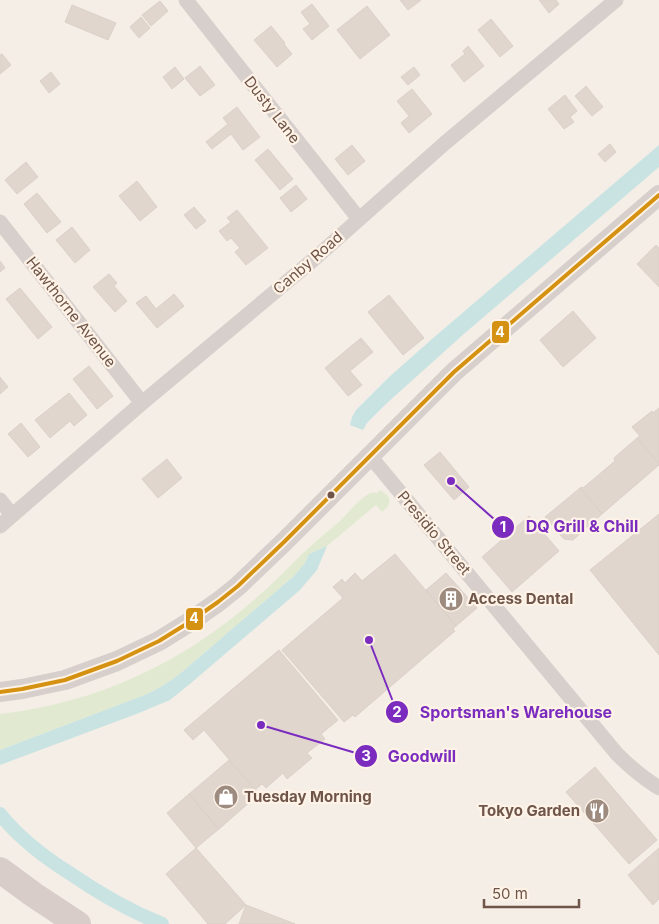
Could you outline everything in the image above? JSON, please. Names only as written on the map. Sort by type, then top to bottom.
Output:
[{"type":"highway","points":[[0,870],[34,896],[78,924]]},
{"type":"main road","points":[[0,692],[65,680],[142,650],[188,623],[238,586],[454,372],[659,195]]},
{"type":"street","name":"Dusty Lane","points":[[186,0],[359,219]]},
{"type":"street","name":"Canby Road","points":[[0,526],[142,403],[309,263],[445,143],[616,0]]},
{"type":"street","name":"Hawthorne Avenue","points":[[0,222],[142,403]]},
{"type":"street","name":"Presidio Street","points":[[370,456],[617,754],[644,779],[659,788]]},
{"type":"street","points":[[0,500],[12,515]]},
{"type":"green space","points":[[379,490],[389,497],[388,506],[382,512],[376,505],[327,546],[309,554],[305,563],[294,576],[172,679],[142,696],[0,750],[0,714],[80,698],[117,685],[187,650],[251,603],[303,553],[340,521],[360,500],[369,493],[378,493]]},
{"type":"water","points":[[659,145],[659,167],[465,333],[387,403],[367,423],[363,430],[350,425],[356,410],[388,378]]},
{"type":"water","points":[[327,546],[317,570],[300,590],[170,700],[0,765],[0,750],[142,696],[168,682],[294,576],[305,563],[309,554]]},
{"type":"building","points":[[400,0],[421,0],[408,10]]},
{"type":"building","points":[[539,0],[556,0],[559,4],[549,13]]},
{"type":"building","points":[[160,1],[168,11],[151,26],[142,15]]},
{"type":"building","points":[[312,4],[329,26],[312,40],[303,29],[310,24],[301,12]]},
{"type":"building","points":[[72,5],[116,23],[108,40],[65,22]]},
{"type":"building","points":[[367,6],[390,35],[360,59],[337,30]]},
{"type":"building","points":[[141,17],[150,28],[139,38],[130,27]]},
{"type":"building","points":[[491,19],[513,46],[500,57],[478,30]]},
{"type":"building","points":[[271,26],[292,54],[277,67],[254,40]]},
{"type":"building","points":[[468,46],[484,66],[464,82],[451,65],[465,54],[463,51]]},
{"type":"building","points":[[2,54],[11,65],[0,74],[0,55]]},
{"type":"building","points":[[200,66],[215,85],[200,96],[185,78]]},
{"type":"building","points":[[175,67],[184,79],[172,89],[163,77]]},
{"type":"building","points":[[414,67],[420,75],[408,85],[401,77]]},
{"type":"building","points":[[51,72],[60,84],[49,93],[40,81]]},
{"type":"building","points":[[586,86],[603,107],[592,116],[575,96]]},
{"type":"building","points":[[412,89],[432,114],[409,133],[401,123],[409,116],[397,101]]},
{"type":"building","points":[[565,95],[577,111],[570,117],[574,122],[564,129],[548,109]]},
{"type":"building","points":[[237,107],[260,137],[243,150],[231,134],[212,149],[206,142],[228,124],[223,118]]},
{"type":"building","points":[[610,144],[616,152],[605,162],[598,154]]},
{"type":"building","points":[[352,145],[365,161],[348,175],[335,159]]},
{"type":"building","points":[[268,149],[293,179],[280,190],[255,160]]},
{"type":"building","points":[[26,162],[38,177],[17,194],[5,180]]},
{"type":"building","points":[[137,181],[157,207],[140,221],[119,196]]},
{"type":"building","points":[[296,185],[307,199],[291,212],[280,198]]},
{"type":"building","points":[[37,193],[61,222],[47,233],[24,204]]},
{"type":"building","points":[[194,207],[206,221],[196,229],[184,215]]},
{"type":"building","points":[[237,210],[268,248],[246,265],[235,252],[240,248],[231,238],[227,241],[219,231],[231,222],[227,218]]},
{"type":"building","points":[[72,227],[90,250],[75,263],[56,240]]},
{"type":"building","points":[[656,245],[659,248],[659,287],[637,264]]},
{"type":"building","points":[[0,261],[5,268],[0,272]]},
{"type":"building","points":[[109,274],[117,283],[114,286],[127,301],[115,312],[93,287]]},
{"type":"building","points":[[20,288],[52,327],[38,339],[6,299]]},
{"type":"building","points":[[174,294],[184,306],[157,328],[136,303],[146,296],[156,309]]},
{"type":"building","points":[[389,295],[424,338],[403,355],[368,312]]},
{"type":"building","points":[[573,311],[596,338],[563,367],[540,340]]},
{"type":"building","points":[[361,338],[373,352],[350,371],[362,385],[348,396],[325,368]]},
{"type":"building","points":[[89,366],[113,396],[97,409],[73,379]]},
{"type":"building","points":[[0,377],[8,387],[0,394]]},
{"type":"building","points":[[69,393],[87,415],[74,426],[70,421],[50,438],[35,420]]},
{"type":"building","points":[[659,408],[659,464],[637,438],[640,436],[632,427],[652,411],[653,413]]},
{"type":"building","points":[[21,423],[40,447],[28,457],[8,434]]},
{"type":"building","points":[[637,438],[659,465],[602,514],[580,488],[583,488],[615,461],[614,458]]},
{"type":"building","points":[[440,452],[469,487],[454,500],[424,465]]},
{"type":"building","points":[[167,459],[182,478],[158,498],[142,479]]},
{"type":"building","points":[[580,488],[602,514],[573,540],[564,539],[545,517]]},
{"type":"building","points":[[659,514],[659,655],[590,570]]},
{"type":"building","points":[[529,516],[559,551],[512,592],[482,557]]},
{"type":"building","points":[[395,554],[456,626],[453,629],[455,631],[355,717],[353,715],[344,722],[282,650],[343,598],[333,587],[342,579],[345,583],[355,573],[362,581]]},
{"type":"building","name":"Access Dental","points":[[446,573],[477,608],[456,626],[426,590]]},
{"type":"building","points":[[279,650],[338,720],[321,734],[325,739],[307,753],[312,758],[287,779],[283,773],[266,788],[262,784],[255,790],[204,730],[193,740],[184,730]]},
{"type":"building","points":[[229,760],[259,794],[219,829],[189,794]]},
{"type":"building","points":[[595,767],[657,840],[629,864],[566,792]]},
{"type":"building","points":[[189,794],[219,829],[196,848],[167,813]]},
{"type":"building","points":[[196,848],[246,905],[225,924],[208,924],[166,874]]},
{"type":"building","points":[[659,848],[659,899],[653,905],[628,875]]},
{"type":"building","points":[[246,905],[295,924],[239,924]]},
{"type":"waterway","points":[[0,814],[24,839],[61,868],[115,902],[162,924]]},
{"type":"transit line","name":"4","points":[[0,692],[65,680],[117,661],[159,641],[218,602],[238,586],[284,542],[454,372],[659,195]]},
{"type":"place","name":"DQ Grill & Chill","points":[[451,481]]},
{"type":"place","name":"Access Dental","points":[[451,599]]},
{"type":"place","name":"Sportsman's Warehouse","points":[[369,640]]},
{"type":"place","name":"Goodwill","points":[[261,725]]},
{"type":"place","name":"Tuesday Morning","points":[[226,797]]},
{"type":"place","name":"Tokyo Garden","points":[[597,811]]}]
